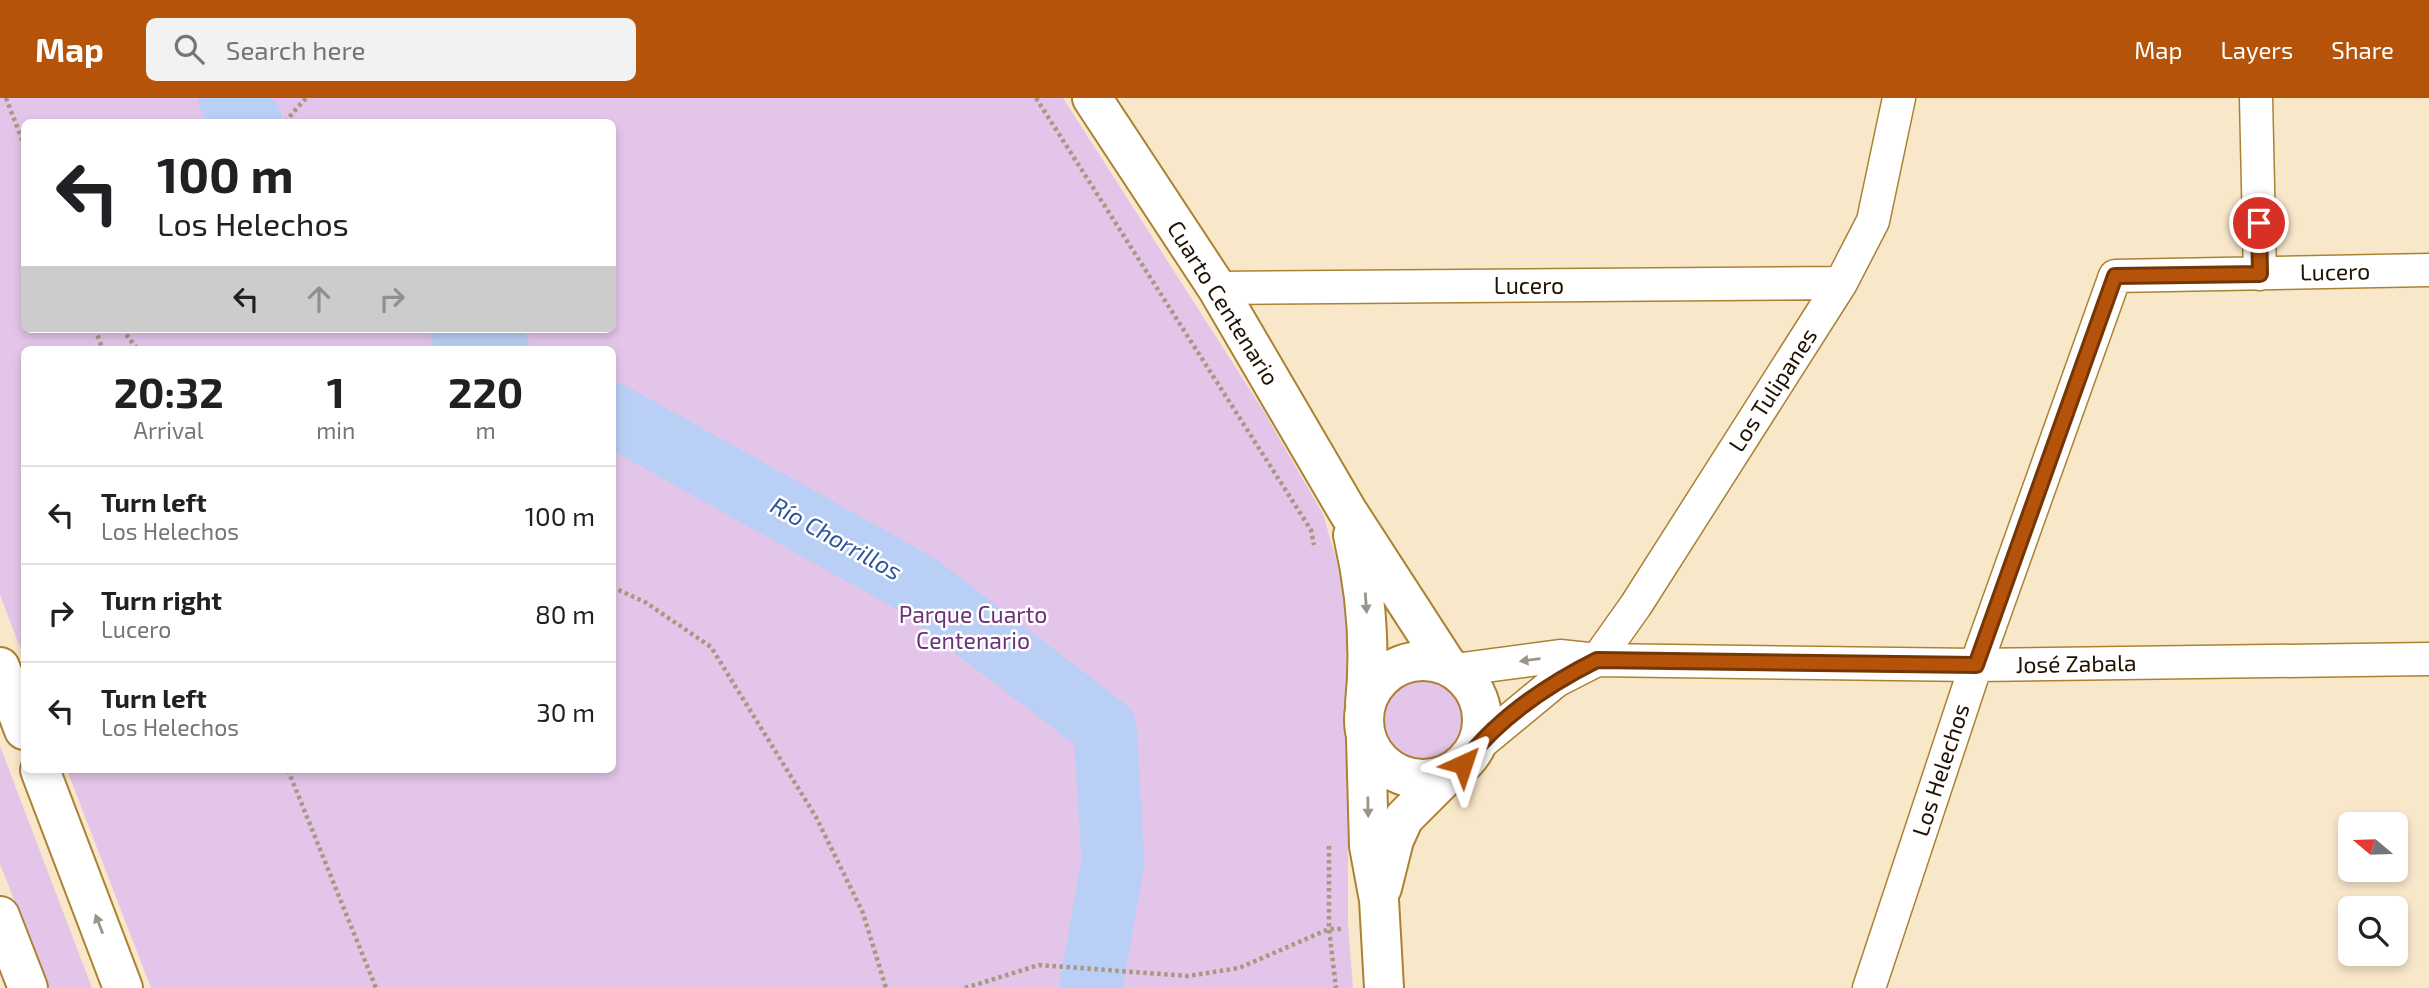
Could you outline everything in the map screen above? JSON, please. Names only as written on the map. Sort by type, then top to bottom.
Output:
[{"type":"main road","name":"Cuarto Centenario","points":[[1092,98],[1217,288],[1348,512],[1451,667],[1476,691],[1482,710],[1482,729],[1475,748],[1463,764],[1447,775],[1404,818],[1394,840],[1379,913]]},
{"type":"main road","name":"Cuarto Centenario","points":[[1348,512],[1364,581],[1368,672],[1366,723],[1369,846],[1379,913],[1384,988]]},
{"type":"main road","points":[[1447,775],[1427,779],[1408,778],[1390,770],[1375,756],[1366,723],[1376,683],[1391,669],[1409,661],[1428,660],[1451,667]]},
{"type":"main road","points":[[0,667],[21,722]]},
{"type":"main road","points":[[41,773],[123,988]]},
{"type":"main road","points":[[0,916],[27,988]]},
{"type":"street","name":"Los Tulipanes","points":[[1597,660],[1841,283],[1873,221],[1899,98]]},
{"type":"street","points":[[2256,98],[2260,274]]},
{"type":"street","name":"Lucero","points":[[2115,276],[2429,270]]},
{"type":"street","name":"Los Helechos","points":[[1870,988],[1976,665],[2115,276]]},
{"type":"street","name":"Lucero","points":[[1217,288],[1841,283]]},
{"type":"street","name":"José Zabala","points":[[1451,667],[1560,656],[1597,660],[1976,665],[2429,659]]},
{"type":"street","name":"José Zabala","points":[[1475,748],[1556,681],[1597,660]]},
{"type":"path","points":[[6,98],[21,137]]},
{"type":"path","points":[[1036,98],[1311,530],[1316,555]]},
{"type":"path","points":[[288,119],[306,99]]},
{"type":"path","points":[[616,589],[645,602],[712,647],[816,817],[863,913],[886,988]]},
{"type":"path","points":[[289,773],[376,988]]},
{"type":"path","points":[[1329,834],[1329,929],[1336,988]]},
{"type":"path","points":[[965,988],[1039,965],[1188,976],[1239,968],[1329,929],[1379,913]]},
{"type":"green space","name":"Parque Cuarto Centenario","points":[[0,98],[1063,98],[1263,410],[1323,514],[1348,600],[1348,924],[1353,988],[151,988],[68,773],[616,773],[616,346],[21,346],[21,650],[0,595]]},
{"type":"green space","points":[[1415,673],[1433,673],[1450,680],[1463,693],[1470,710],[1470,728],[1463,745],[1450,758],[1433,765],[1415,765],[1398,758],[1385,745],[1378,728],[1378,710],[1385,693],[1398,680]]},
{"type":"green space","points":[[0,746],[92,988],[49,988],[0,864]]},
{"type":"waterway","name":"Río Chorrillos","points":[[230,98],[248,119]]},
{"type":"waterway","name":"Río Chorrillos","points":[[468,333],[491,346]]},
{"type":"waterway","name":"Río Chorrillos","points":[[616,416],[918,585],[1105,728],[1113,860],[1091,988]]},
{"type":"route","points":[[1463,764],[1475,748],[1529,701],[1556,681],[1597,660],[1976,665],[2115,276],[2260,274],[2259,223]]}]
